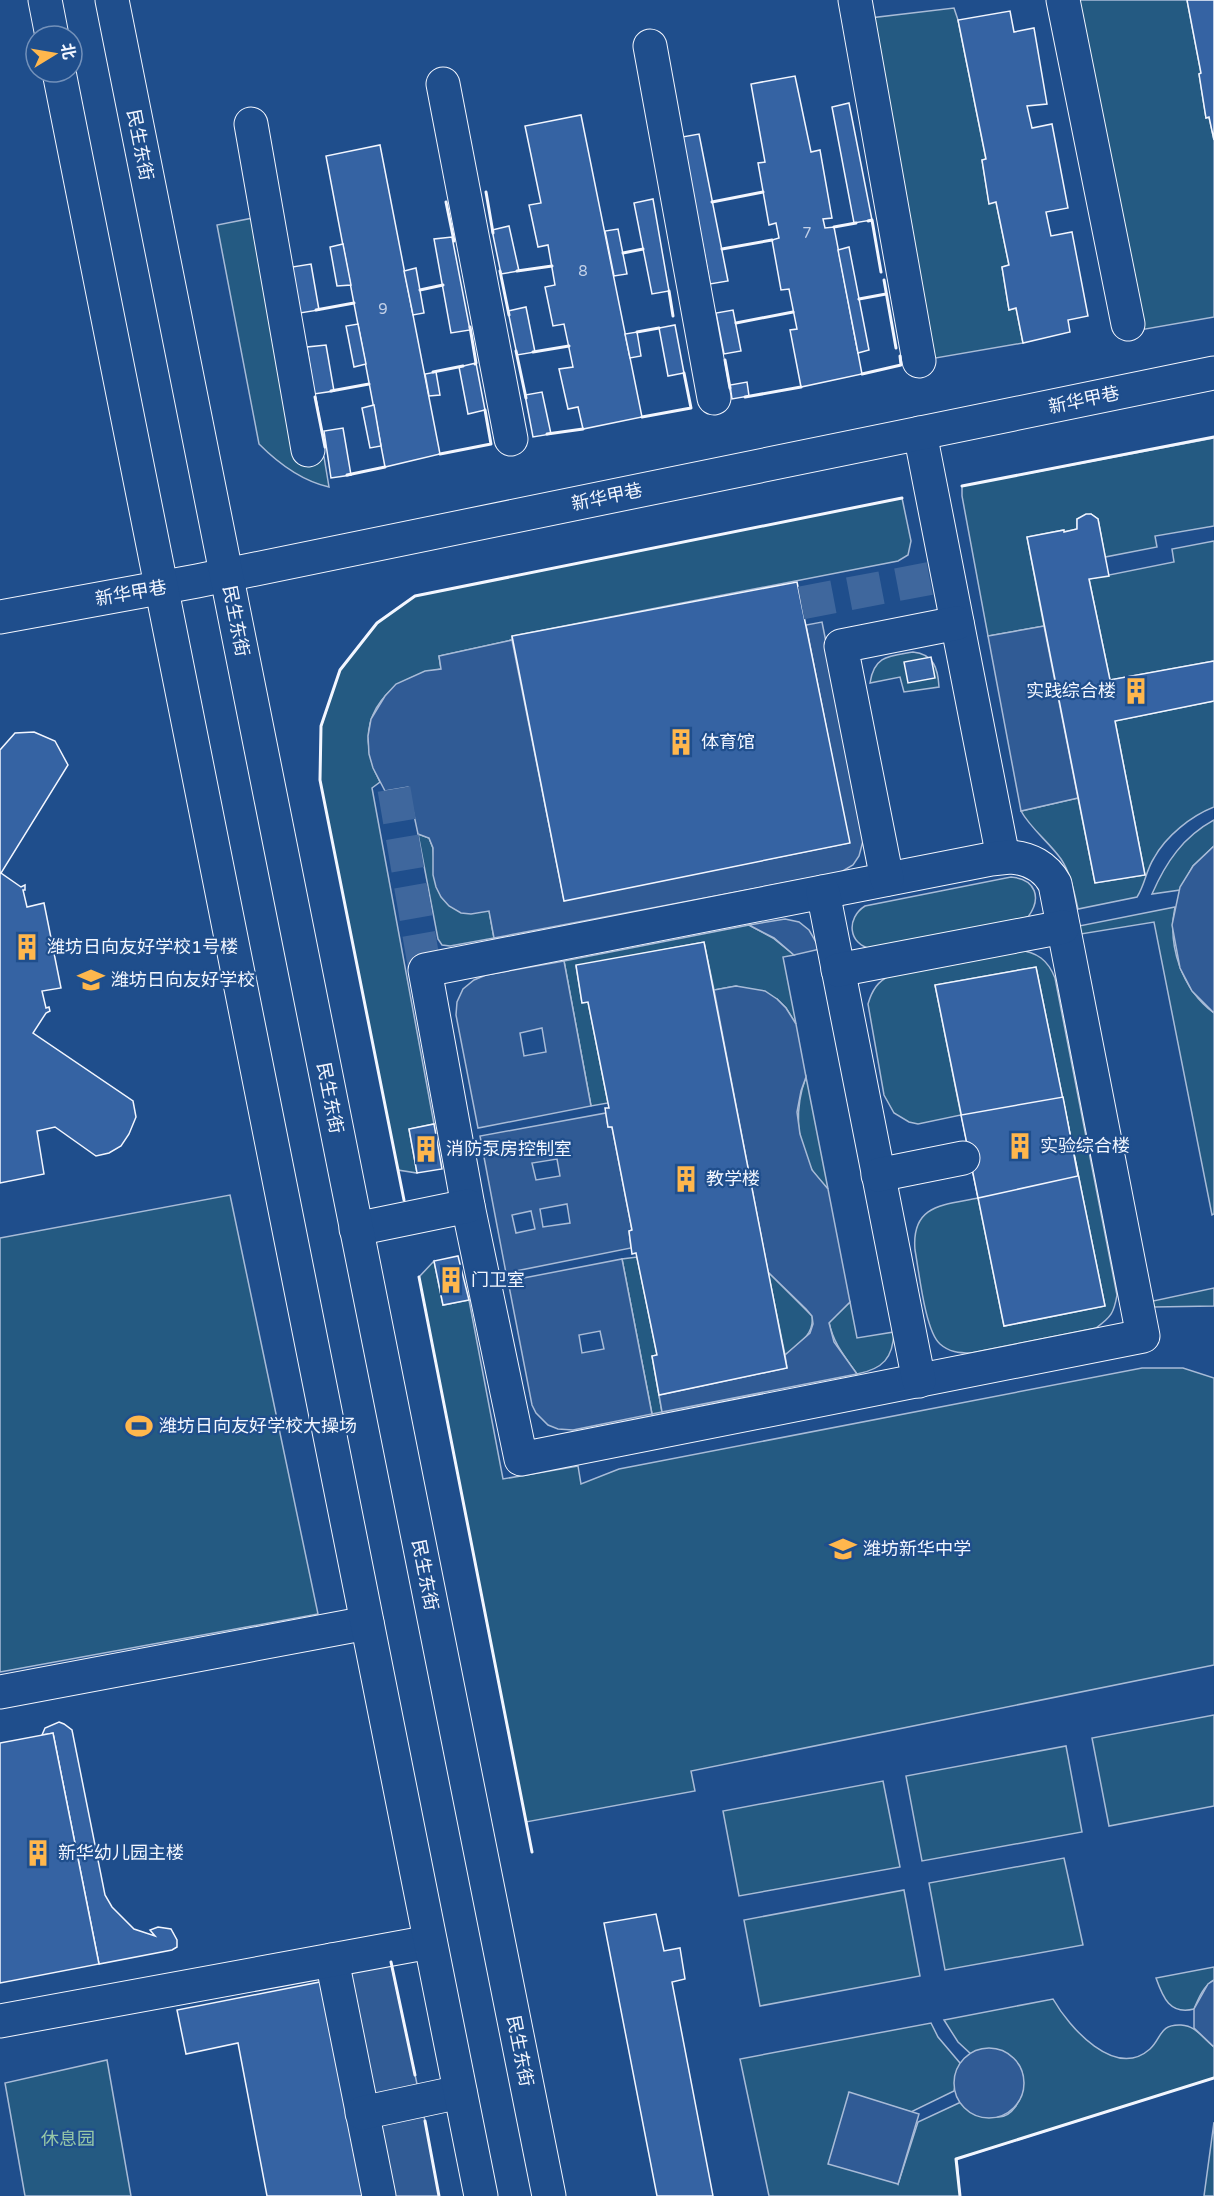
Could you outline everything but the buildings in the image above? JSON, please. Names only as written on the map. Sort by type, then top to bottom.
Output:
[{"type":"main road","points":[[45,0],[50,24]]},
{"type":"main road","name":"民生东街","points":[[111,0],[549,2196]]},
{"type":"main road","points":[[855,0],[919,361]]},
{"type":"main road","points":[[1063,0],[1128,324]]},
{"type":"main road","points":[[650,46],[714,398]]},
{"type":"main road","points":[[61,84],[481,2196]]},
{"type":"main road","points":[[443,84],[511,439]]},
{"type":"main road","points":[[251,124],[308,450]]},
{"type":"main road","name":"新华甲巷","points":[[0,617],[226,574],[1214,373]]},
{"type":"main road","points":[[920,433],[1003,857]]},
{"type":"main road","points":[[887,879],[841,646],[957,623]]},
{"type":"main road","points":[[1003,857],[1019,857],[1029,860],[1046,872],[1055,884],[1143,1336],[522,1459],[468,1206],[425,970],[1003,857]]},
{"type":"main road","points":[[823,892],[919,1381]]},
{"type":"main road","points":[[838,970],[1063,927]]},
{"type":"main road","points":[[879,1175],[963,1158]]},
{"type":"main road","points":[[356,1229],[468,1206]]},
{"type":"main road","points":[[0,1692],[367,1623]]},
{"type":"main road","points":[[0,2021],[430,1942]]},
{"type":"main road","points":[[332,1960],[379,2196]]},
{"type":"main road","points":[[362,2113],[460,2091]]},
{"type":"green space","points":[[1078,0],[1187,0],[1201,73],[1199,74],[1206,118],[1209,117],[1214,140],[1214,317],[1140,330]]},
{"type":"green space","points":[[954,8],[986,159],[982,160],[989,203],[996,202],[1009,265],[1002,267],[1009,310],[1016,308],[1023,343],[930,359],[870,18]]},
{"type":"green space","points":[[253,218],[300,458],[324,457],[329,487],[291,470],[259,444],[217,225]]},
{"type":"green space","points":[[1214,438],[1214,526],[1155,536],[1157,547],[1105,557],[1098,519],[1091,514],[1077,519],[1077,529],[1027,537],[1044,626],[988,636],[962,486]]},
{"type":"green space","points":[[902,498],[911,541],[908,555],[898,561],[512,636],[512,640],[439,656],[441,669],[420,674],[402,683],[387,694],[376,708],[370,724],[368,742],[380,782],[372,788],[434,1124],[409,1129],[417,1173],[398,1170],[320,780],[321,727],[340,670],[377,623],[415,596]]},
{"type":"green space","points":[[1214,541],[1214,661],[1110,680],[1089,579],[1174,562],[1172,549]]},
{"type":"green space","points":[[913,652],[930,659],[936,669],[939,687],[904,692],[900,677],[870,683],[875,667],[884,658]]},
{"type":"green space","points":[[1214,701],[1214,807],[1188,821],[1165,842],[1151,863],[1137,897],[1078,909],[1072,883],[1064,865],[1021,811],[1078,798],[1095,883],[1145,875],[1115,721]]},
{"type":"green space","points":[[1214,820],[1214,846],[1193,866],[1180,890],[1152,894],[1163,871],[1184,842]]},
{"type":"green space","points":[[418,834],[429,838],[434,860],[489,910],[494,938],[450,946],[442,945],[438,939]]},
{"type":"green space","points":[[1011,877],[1026,881],[1034,891],[1035,903],[1028,917],[871,949],[863,946],[854,936],[852,924],[859,911],[865,906]]},
{"type":"green space","points":[[1175,907],[1173,937],[1180,966],[1193,992],[1214,1013],[1214,1214],[1212,1215],[1154,922],[1081,934],[1079,926]]},
{"type":"green space","points":[[749,925],[773,938],[794,955],[783,957],[796,1024],[777,999],[736,986],[714,990],[704,942],[576,966],[582,1003],[588,1002],[608,1103],[591,1106],[564,961]]},
{"type":"green space","points":[[1018,950],[1041,958],[1049,966],[1055,978],[1117,1295],[1111,1314],[1096,1328],[971,1353],[958,1352],[940,1344],[930,1327],[915,1250],[918,1223],[932,1209],[942,1205],[978,1198],[1004,1326],[1105,1306],[1036,967],[935,985],[961,1115],[918,1124],[909,1122],[894,1113],[884,1095],[868,1004],[876,987],[891,975]]},
{"type":"green space","points":[[806,1077],[828,1189],[812,1170],[802,1148],[798,1124],[802,1088]]},
{"type":"green space","name":"潍坊日向友好学校大操场","points":[[230,1195],[318,1614],[0,1672],[0,1238]]},
{"type":"green space","points":[[637,1257],[657,1355],[652,1356],[662,1412],[652,1414],[622,1259]]},
{"type":"green space","points":[[434,1261],[443,1305],[469,1300],[503,1479],[578,1466],[581,1484],[619,1469],[1142,1368],[1183,1368],[1214,1378],[1214,1665],[691,1771],[695,1791],[526,1822],[419,1277]]},
{"type":"green space","points":[[768,1272],[812,1316],[811,1329],[808,1334],[785,1355]]},
{"type":"green space","points":[[1214,1288],[1214,1306],[1154,1307],[1153,1301]]},
{"type":"green space","points":[[850,1302],[857,1338],[894,1332],[891,1349],[885,1361],[874,1369],[857,1374],[836,1343],[829,1322]]},
{"type":"green space","points":[[1214,1715],[1214,1806],[1109,1826],[1092,1738]]},
{"type":"green space","points":[[1066,1746],[1082,1832],[922,1861],[906,1776]]},
{"type":"green space","points":[[883,1781],[900,1867],[739,1896],[723,1811]]},
{"type":"green space","points":[[1064,1858],[1083,1945],[945,1970],[929,1883]]},
{"type":"green space","points":[[904,1890],[920,1976],[760,2006],[744,1920]]},
{"type":"green space","points":[[1214,1967],[1214,1980],[1204,1989],[1194,2009],[1179,2010],[1173,2007],[1165,1998],[1156,1978]]},
{"type":"green space","points":[[1053,1999],[1081,2035],[1108,2054],[1122,2058],[1136,2057],[1150,2049],[1162,2032],[1169,2027],[1187,2026],[1199,2033],[1214,2047],[1214,2078],[957,2159],[960,2196],[769,2196],[740,2059],[931,2023],[938,2037],[960,2063],[954,2091],[911,2112],[849,2093],[898,2184],[918,2122],[961,2102],[974,2111],[999,2117],[1008,2114],[1020,2097],[1023,2086],[1022,2074],[1017,2063],[1008,2055],[993,2051],[971,2054],[958,2042],[944,2020]]},
{"type":"green space","name":"休息园","points":[[107,2060],[131,2196],[25,2196],[5,2083]]},
{"type":"green space","points":[[1214,2122],[1214,2196],[1204,2196]]},
{"type":"shaded area","points":[[822,622],[862,822],[863,841],[859,856],[853,865],[841,872],[494,938],[489,911],[461,913],[449,906],[441,897],[433,875],[433,848],[429,838],[418,834],[408,787],[385,791],[373,768],[368,736],[371,719],[385,696],[396,684],[425,671],[441,669],[439,656],[512,640],[564,900],[849,843],[806,625]]},
{"type":"shaded area","points":[[1044,626],[1078,798],[1021,811],[988,636]]},
{"type":"shaded area","points":[[1214,846],[1214,1013],[1192,991],[1180,968],[1172,925],[1180,887],[1193,866]]},
{"type":"shaded area","points":[[785,919],[799,922],[809,930],[820,949],[794,955],[774,938],[749,925]]},
{"type":"shaded area","points":[[564,961],[591,1106],[478,1128],[456,1015],[457,1002],[463,989],[474,980],[486,975]],"holes":[[[542,1028],[546,1052],[524,1056],[520,1033]]]},
{"type":"shaded area","points":[[736,986],[765,991],[786,1008],[796,1024],[806,1077],[797,1112],[800,1134],[812,1170],[828,1189],[850,1302],[829,1323],[834,1342],[857,1374],[662,1412],[659,1395],[787,1368],[785,1355],[810,1333],[813,1324],[812,1316],[806,1309],[768,1272],[714,990]]},
{"type":"shaded area","points":[[606,1113],[608,1127],[612,1127],[632,1230],[629,1231],[631,1248],[506,1273],[480,1136]],"holes":[[[557,1159],[560,1176],[536,1180],[532,1163]],[[567,1204],[570,1223],[543,1227],[540,1209]],[[531,1211],[535,1229],[516,1233],[512,1215]]]},
{"type":"shaded area","points":[[622,1259],[652,1414],[573,1430],[558,1429],[548,1425],[536,1413],[532,1405],[508,1281]],"holes":[[[600,1331],[604,1349],[582,1353],[579,1335]]]},
{"type":"shaded area","points":[[390,1959],[439,2196],[388,2196],[347,1969]]},
{"type":"shaded area","points":[[1214,1980],[1214,2047],[1194,2028],[1194,2009],[1208,1984]]},
{"type":"shaded area","points":[[989,2048],[1002,2051],[1014,2058],[1021,2070],[1024,2083],[1021,2096],[1014,2108],[1002,2115],[989,2118],[976,2115],[964,2108],[957,2096],[954,2083],[957,2070],[964,2058],[976,2051]]},
{"type":"shaded area","points":[[849,2092],[919,2114],[898,2184],[828,2164]]},
{"type":"tunnel","points":[[801,603],[948,575]]},
{"type":"tunnel","points":[[394,789],[425,970]]},
{"type":"wall","points":[[486,192],[493,233]]},
{"type":"wall","points":[[712,202],[763,192]]},
{"type":"wall","points":[[446,202],[454,241]]},
{"type":"wall","points":[[868,221],[872,220],[881,272]]},
{"type":"wall","points":[[834,227],[856,223]]},
{"type":"wall","points":[[722,249],[772,240]]},
{"type":"wall","points":[[623,253],[643,249]]},
{"type":"wall","points":[[517,271],[552,266]]},
{"type":"wall","points":[[500,271],[509,315]]},
{"type":"wall","points":[[884,280],[896,348]]},
{"type":"wall","points":[[420,290],[443,285]]},
{"type":"wall","points":[[669,291],[673,316]]},
{"type":"wall","points":[[859,299],[886,294]]},
{"type":"wall","points":[[316,310],[354,303]]},
{"type":"wall","points":[[736,323],[793,312]]},
{"type":"wall","points":[[470,327],[475,364]]},
{"type":"wall","points":[[637,332],[659,328]]},
{"type":"wall","points":[[533,352],[569,346]]},
{"type":"wall","points":[[516,351],[526,398]]},
{"type":"wall","points":[[862,374],[901,365],[900,356]]},
{"type":"wall","points":[[725,360],[730,388]]},
{"type":"wall","points":[[433,372],[463,366]]},
{"type":"wall","points":[[642,417],[691,408],[684,373]]},
{"type":"wall","points":[[331,391],[369,384]]},
{"type":"wall","points":[[745,397],[801,387]]},
{"type":"wall","points":[[315,397],[325,447]]},
{"type":"wall","points":[[440,454],[491,444],[485,410]]},
{"type":"wall","points":[[547,434],[583,429]]},
{"type":"wall","points":[[962,486],[1214,437]]},
{"type":"wall","points":[[347,475],[385,467]]},
{"type":"wall","points":[[404,1200],[320,780],[321,726],[340,670],[377,623],[415,596],[902,498]]},
{"type":"wall","points":[[419,1277],[532,1852]]},
{"type":"wall","points":[[391,1962],[415,2075]]},
{"type":"wall","points":[[960,2196],[956,2159],[1214,2078]]},
{"type":"wall","points":[[425,2121],[439,2196]]},
{"type":"place","name":"实践综合楼","points":[[1136,691]]},
{"type":"place","name":"体育馆","points":[[681,742]]},
{"type":"place","name":"潍坊日向友好学校1号楼","points":[[27,947]]},
{"type":"place","name":"潍坊日向友好学校","points":[[91,980]]},
{"type":"place","name":"实验综合楼","points":[[1020,1146]]},
{"type":"place","name":"消防泵房控制室","points":[[426,1149]]},
{"type":"place","name":"教学楼","points":[[686,1179]]},
{"type":"place","name":"门卫室","points":[[451,1280]]},
{"type":"place","name":"潍坊日向友好学校大操场","points":[[139,1426]]},
{"type":"place","name":"潍坊新华中学","points":[[843,1549]]},
{"type":"place","name":"新华幼儿园主楼","points":[[38,1853]]}]
